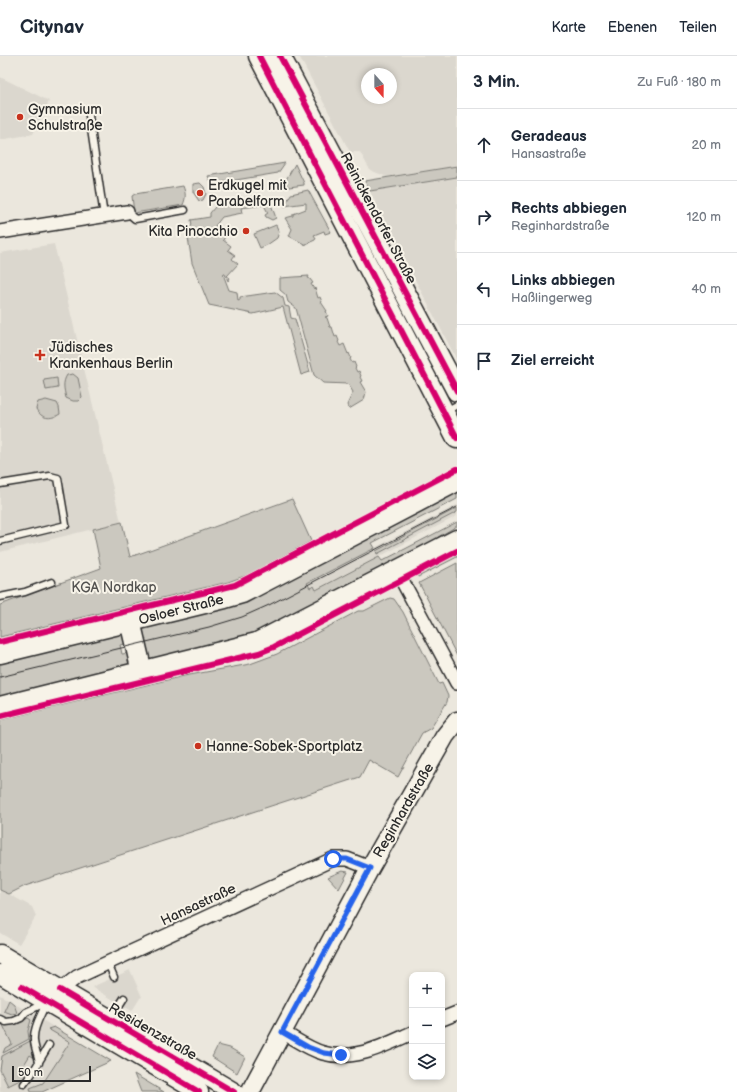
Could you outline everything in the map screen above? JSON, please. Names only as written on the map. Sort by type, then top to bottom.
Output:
[{"type":"main road","name":"Reinickendorfer Straße","points":[[259,56],[300,115],[457,391]]},
{"type":"main road","name":"Reinickendorfer Straße","points":[[280,56],[300,115],[320,182],[450,408],[457,438]]},
{"type":"main road","name":"Osloer Straße","points":[[0,653],[242,593],[457,481]]},
{"type":"main road","points":[[0,707],[257,643],[457,540]]},
{"type":"main road","points":[[130,621],[142,672]]},
{"type":"main road","name":"Reginhardstraße","points":[[250,1092],[370,868],[444,736],[457,721]]},
{"type":"main road","name":"Residenzstraße","points":[[0,954],[111,1020],[172,1066],[199,1092]]},
{"type":"main road","name":"Residenzstraße","points":[[0,974],[46,1002],[172,1066],[234,1092]]},
{"type":"street","points":[[0,232],[127,212]]},
{"type":"street","points":[[397,571],[457,683]]},
{"type":"street","name":"Hansastraße","points":[[46,1002],[77,976],[333,859],[347,859],[370,868]]},
{"type":"street","points":[[445,1018],[457,1013]]},
{"type":"street","points":[[282,1032],[308,1047],[324,1053],[341,1055],[357,1054],[376,1049],[409,1034]]},
{"type":"lane","points":[[88,109],[104,216]]},
{"type":"lane","points":[[127,212],[135,219],[185,210]]},
{"type":"lane","points":[[0,484],[50,476],[58,478],[66,525],[0,541]]},
{"type":"lane","points":[[0,597],[25,592],[52,582]]},
{"type":"lane","points":[[108,962],[114,977]]},
{"type":"lane","points":[[111,1020],[124,998]]},
{"type":"lane","points":[[0,1019],[6,1022],[14,1021],[22,1018],[26,1012],[46,1002]]},
{"type":"lane","points":[[39,1063],[34,1038],[36,1026],[46,1002]]},
{"type":"lane","points":[[24,1084],[39,1063],[49,1045]]},
{"type":"shaded area","points":[[299,56],[457,56],[457,166],[387,177],[370,170],[360,152],[350,152]]},
{"type":"shaded area","name":"Gymnasium Schulstraße","points":[[0,77],[49,101],[33,134],[0,140]]},
{"type":"shaded area","points":[[457,177],[457,360],[370,191]]},
{"type":"shaded area","name":"Jüdisches Krankenhaus Berlin","points":[[54,244],[121,522],[0,552],[0,253]]},
{"type":"shaded area","points":[[457,505],[457,516],[289,604],[284,595]]},
{"type":"shaded area","points":[[0,890],[32,907],[36,916],[19,944],[0,933]]},
{"type":"shaded area","points":[[130,970],[142,997],[132,1011],[92,987]]},
{"type":"shaded area","points":[[0,995],[111,1061],[42,1092],[0,1092]]},
{"type":"green space","points":[[285,163],[278,173],[212,184],[208,176]]},
{"type":"green space","points":[[295,164],[304,185],[289,187],[284,183]]},
{"type":"green space","points":[[457,166],[457,177],[370,191],[365,181]]},
{"type":"green space","points":[[200,183],[204,187],[206,194],[203,200],[199,201],[193,192],[193,184]]},
{"type":"green space","points":[[183,186],[185,191],[185,200],[183,205],[134,213],[132,196],[135,194]]},
{"type":"green space","points":[[308,190],[331,232],[325,234],[324,231],[314,235],[316,238],[315,240],[306,245],[289,236],[292,229],[285,218],[293,216],[293,214],[306,209],[306,203],[284,206],[291,194]]},
{"type":"green space","points":[[266,199],[272,207],[276,218],[272,220],[266,217],[265,215],[268,213],[264,205],[241,208],[242,213],[222,217],[215,226],[226,235],[223,240],[231,246],[228,250],[235,255],[232,259],[238,264],[227,276],[230,278],[228,281],[225,274],[223,274],[229,290],[237,292],[238,301],[240,300],[240,297],[275,292],[283,298],[285,306],[289,307],[291,318],[295,319],[310,372],[301,375],[283,307],[253,314],[209,305],[192,263],[187,231],[192,225],[191,220],[210,217],[210,213],[215,207]]},
{"type":"green space","points":[[276,225],[279,232],[277,238],[260,248],[254,234]]},
{"type":"green space","points":[[309,276],[308,278],[313,283],[311,284],[314,289],[315,288],[318,298],[320,297],[321,302],[327,311],[328,316],[325,317],[327,318],[330,327],[332,327],[335,337],[337,336],[340,346],[344,344],[352,363],[354,362],[357,372],[359,371],[362,381],[360,382],[366,392],[364,400],[349,409],[347,405],[353,392],[348,384],[323,383],[314,375],[296,308],[288,302],[286,295],[280,290],[280,278]]},
{"type":"green space","points":[[73,374],[78,378],[82,397],[78,401],[73,401],[66,398],[64,383],[65,378],[67,375]]},
{"type":"green space","points":[[57,378],[58,388],[46,390],[44,380]]},
{"type":"green space","points":[[46,400],[57,403],[60,414],[46,418],[38,412],[36,409],[38,402]]},
{"type":"green space","points":[[457,488],[457,499],[372,543],[375,548],[307,583],[310,588],[314,586],[316,590],[379,557],[382,561],[457,522],[457,526],[438,537],[428,546],[266,632],[150,663],[140,626],[234,603]]},
{"type":"green space","name":"KGA Nordkap","points":[[292,499],[311,541],[247,575],[228,582],[0,637],[0,605],[101,568],[93,529],[122,522],[130,557]]},
{"type":"green space","points":[[457,508],[457,512],[377,554],[376,551]]},
{"type":"green space","points":[[457,553],[457,557],[418,577],[417,574]]},
{"type":"green space","points":[[457,563],[457,656],[419,583]]},
{"type":"green space","name":"Hanne-Sobek-Sportplatz","points":[[390,598],[394,599],[403,612],[439,684],[442,683],[448,696],[447,702],[431,728],[422,733],[398,777],[369,760],[360,777],[25,886],[9,894],[0,890],[0,720],[184,676],[250,664],[277,654],[358,611],[364,611]]},
{"type":"green space","points":[[121,631],[129,643],[120,645],[122,654],[131,653],[129,665],[0,699],[0,660]]},
{"type":"green space","points":[[342,871],[348,872],[339,889],[328,877]]},
{"type":"green space","points":[[9,1000],[14,1004],[17,1013],[12,1014],[4,1011]]},
{"type":"green space","points":[[28,1018],[31,1020],[28,1031],[29,1039],[3,1053],[5,1048],[12,1044],[2,1023],[9,1025],[15,1024]]},
{"type":"green space","points":[[54,1027],[111,1061],[42,1092],[31,1092],[30,1088],[43,1083],[70,1042],[48,1029]]},
{"type":"green space","points":[[30,1041],[36,1059],[30,1055],[20,1071],[26,1076],[8,1086],[0,1070],[2,1056]]},
{"type":"green space","points":[[218,1045],[230,1048],[245,1057],[237,1073],[212,1057]]},
{"type":"green space","points":[[134,1074],[164,1092],[141,1092]]},
{"type":"tram line","points":[[0,677],[209,627],[242,617],[269,605],[457,507]]},
{"type":"cycle path","points":[[259,56],[457,438]]},
{"type":"cycle path","points":[[280,56],[457,391]]},
{"type":"cycle path","points":[[0,642],[235,585],[457,469]]},
{"type":"cycle path","points":[[0,716],[259,653],[274,647],[457,551]]},
{"type":"cycle path","points":[[22,987],[199,1092]]},
{"type":"cycle path","points":[[60,990],[234,1092]]},
{"type":"place","name":"Gymnasium Schulstraße","points":[[20,117]]},
{"type":"place","name":"Erdkugel mit Parabelform","points":[[200,193]]},
{"type":"place","name":"Kita Pinocchio","points":[[246,231]]},
{"type":"place","name":"Jüdisches Krankenhaus Berlin","points":[[40,355]]},
{"type":"place","name":"Hanne-Sobek-Sportplatz","points":[[198,746]]},
{"type":"route","points":[[333,859],[347,859],[370,868],[282,1032],[308,1047],[324,1053],[341,1055]]}]
